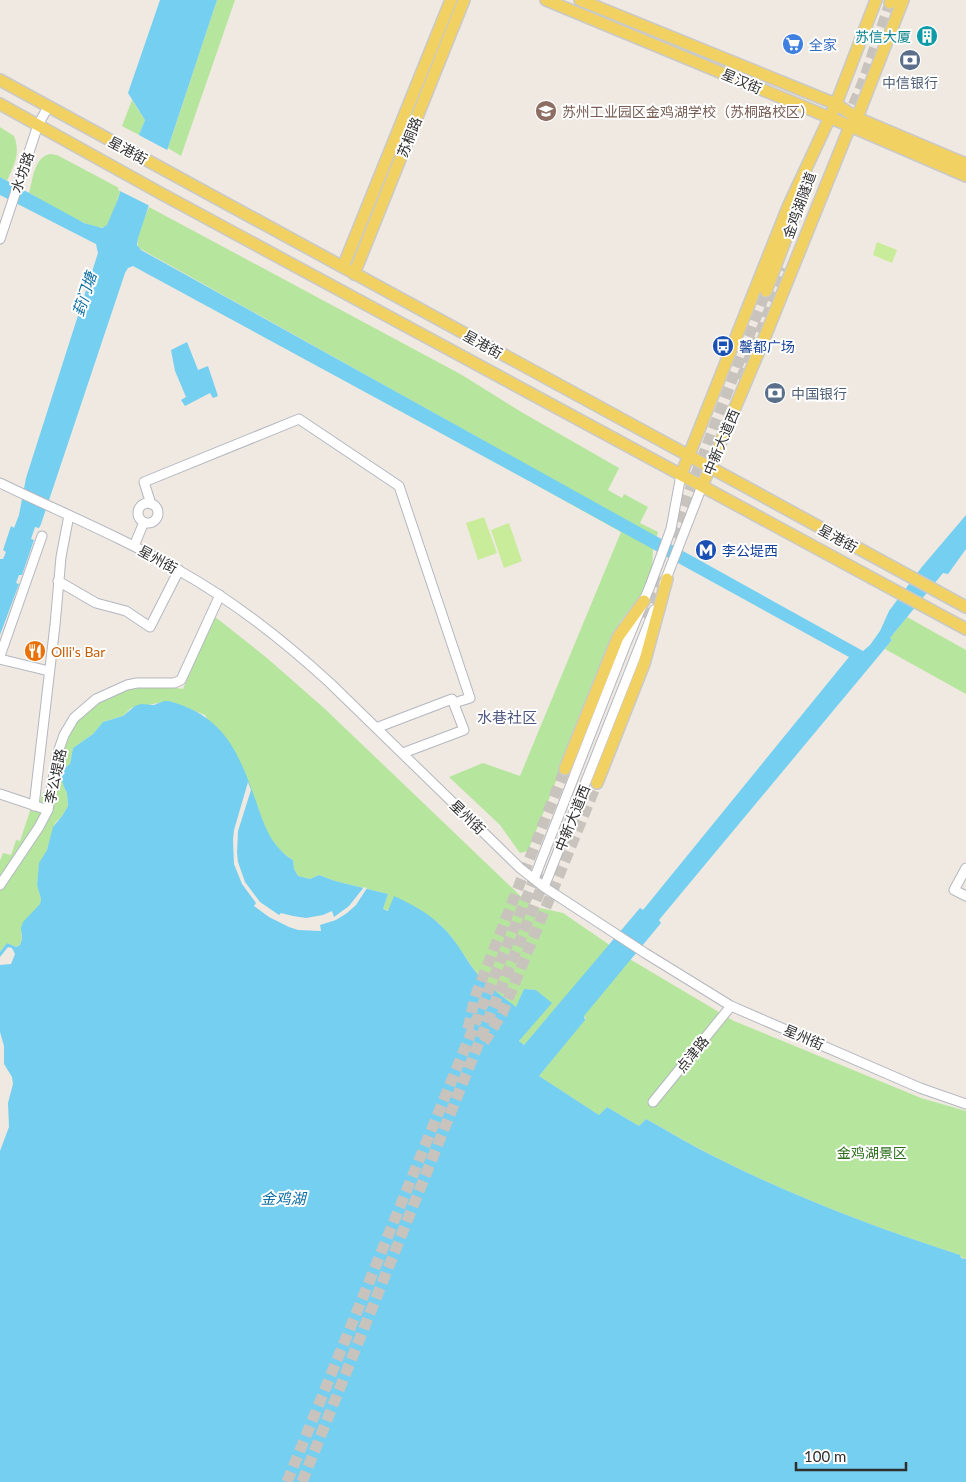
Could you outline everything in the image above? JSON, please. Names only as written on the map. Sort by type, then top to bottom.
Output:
[{"type":"main road","name":"苏桐路","points":[[343,268],[451,0]]},
{"type":"main road","name":"苏桐路","points":[[354,274],[464,0]]},
{"type":"main road","name":"星汉街","points":[[546,0],[829,117],[854,122],[966,164]]},
{"type":"main road","name":"星汉街","points":[[580,0],[836,104],[854,122],[966,176]]},
{"type":"main road","name":"中新大道西","points":[[681,475],[788,207],[836,104],[876,0]]},
{"type":"main road","name":"中新大道西","points":[[702,486],[903,0]]},
{"type":"main road","points":[[624,32],[629,20]]},
{"type":"main road","points":[[419,79],[430,83]]},
{"type":"main road","name":"星港街","points":[[0,80],[966,607]]},
{"type":"main road","name":"星港街","points":[[0,104],[162,194],[966,629]]},
{"type":"main road","name":"金鸡湖隧道","points":[[766,291],[794,221],[829,117]]},
{"type":"main road","points":[[350,249],[362,253]]},
{"type":"main road","points":[[597,783],[644,664],[666,579]]},
{"type":"main road","points":[[565,769],[618,637],[644,601]]},
{"type":"street","name":"水坊路","points":[[0,239],[38,126],[48,107]]},
{"type":"street","points":[[151,504],[144,482],[298,420],[314,430],[399,486],[470,698],[454,703]]},
{"type":"street","name":"中新大道西","points":[[534,879],[671,529],[681,475]]},
{"type":"street","name":"星州街","points":[[0,484],[134,546],[220,595],[271,631],[376,728],[520,868],[544,887],[645,953],[731,1006],[920,1088],[966,1104]]},
{"type":"street","name":"中新大道西","points":[[544,887],[702,486]]},
{"type":"street","points":[[145,504],[151,504],[156,507],[157,517],[153,522],[144,522],[138,514],[140,508],[145,504]]},
{"type":"street","points":[[34,806],[61,556],[69,515]]},
{"type":"street","points":[[134,546],[144,522]]},
{"type":"street","points":[[42,536],[2,647],[0,658],[49,671]]},
{"type":"street","points":[[58,581],[96,603],[126,611],[150,627],[178,570]]},
{"type":"street","name":"李公堤路","points":[[0,885],[39,827],[48,810],[58,754],[64,735],[74,718],[96,699],[118,688],[137,683],[174,683],[181,680],[220,595]]},
{"type":"street","points":[[376,728],[452,700],[464,730],[403,754]]},
{"type":"street","points":[[0,794],[48,810]]},
{"type":"street","points":[[966,868],[954,890],[966,896]]},
{"type":"street","name":"点津路","points":[[653,1102],[731,1006]]},
{"type":"green space","points":[[217,0],[235,0],[181,156],[168,148]]},
{"type":"green space","points":[[132,100],[145,120],[139,135],[122,126]]},
{"type":"green space","points":[[0,127],[14,136],[17,148],[16,159],[7,181],[0,177]]},
{"type":"green space","points":[[50,154],[57,155],[121,189],[110,222],[106,227],[90,225],[79,221],[29,193],[37,164],[41,159]]},
{"type":"green space","points":[[149,207],[462,375],[523,413],[619,468],[608,490],[622,498],[624,494],[648,507],[640,523],[658,532],[653,549],[652,569],[649,580],[640,596],[620,622],[528,851],[520,853],[500,825],[449,777],[483,763],[520,776],[621,532],[538,486],[543,474],[139,248],[139,233]]},
{"type":"green space","points":[[877,242],[897,250],[892,263],[873,255]]},
{"type":"green space","points":[[484,517],[497,553],[478,560],[466,523]]},
{"type":"green space","points":[[509,523],[522,561],[504,568],[491,530]]},
{"type":"green space","name":"金鸡湖景区","points":[[214,616],[267,658],[325,709],[531,906],[563,913],[633,961],[734,1021],[921,1098],[966,1111],[966,1259],[960,1255],[838,1212],[778,1187],[710,1154],[646,1119],[639,1126],[607,1107],[599,1115],[540,1077],[586,1018],[564,999],[524,1045],[519,1041],[551,1003],[536,990],[524,989],[517,1008],[488,986],[439,923],[383,909],[388,894],[335,881],[319,875],[310,879],[298,876],[294,869],[293,860],[279,850],[266,831],[256,803],[205,715],[169,701],[131,708],[123,716],[103,722],[93,734],[73,748],[70,764],[63,769],[68,806],[55,823],[47,850],[39,866],[37,885],[41,899],[40,904],[21,933],[20,945],[16,947],[7,943],[0,952],[0,861],[3,853],[11,855],[16,840],[20,841],[32,805],[38,807],[43,792],[56,796],[63,754],[77,722],[82,715],[97,703],[113,694],[130,688],[163,686],[183,689]]},
{"type":"green space","points":[[907,617],[966,650],[966,694],[885,649],[892,640],[890,638]]},
{"type":"water","name":"金鸡湖","points":[[160,0],[217,0],[138,238],[137,245],[141,250],[863,651],[880,631],[889,611],[921,568],[966,515],[966,549],[948,574],[943,573],[890,638],[892,640],[659,920],[661,923],[584,1016],[585,1020],[539,1076],[599,1115],[607,1107],[639,1126],[646,1119],[710,1154],[778,1187],[838,1212],[960,1255],[961,1258],[966,1259],[966,1482],[0,1482],[0,1151],[9,1127],[8,1103],[13,1084],[12,1077],[4,1064],[4,1046],[0,1032],[0,965],[11,964],[15,954],[12,948],[8,947],[0,957],[0,952],[7,943],[16,947],[20,945],[23,922],[40,904],[41,899],[37,885],[39,863],[47,850],[53,827],[68,806],[67,793],[61,777],[63,769],[70,764],[73,748],[93,734],[103,722],[123,716],[135,706],[141,704],[154,705],[169,701],[189,708],[205,717],[218,728],[237,754],[267,830],[280,850],[293,860],[294,869],[298,876],[310,879],[319,875],[335,881],[388,894],[383,909],[388,911],[394,896],[403,900],[441,925],[480,976],[516,1007],[524,989],[536,990],[552,1003],[519,1041],[524,1045],[640,908],[643,910],[849,657],[133,266],[128,268],[125,273],[41,524],[39,528],[35,527],[31,539],[34,540],[22,575],[19,575],[16,583],[19,584],[0,635],[0,559],[3,559],[6,552],[3,550],[11,526],[14,528],[19,515],[26,478],[98,253],[96,244],[0,195],[0,177],[84,223],[102,228],[107,225],[118,199],[131,154],[145,120],[128,93]]},
{"type":"water","points":[[187,342],[198,370],[208,366],[218,396],[213,398],[210,393],[185,406],[181,400],[186,397],[175,371],[171,350]]},
{"type":"pier","points":[[137,134],[169,151],[152,207],[118,190]]},
{"type":"pier","points":[[248,782],[251,790],[238,831],[237,853],[245,882],[260,902],[279,915],[281,913],[306,918],[323,915],[332,911],[334,917],[349,906],[364,887],[367,888],[356,905],[347,913],[336,920],[320,925],[321,931],[298,930],[269,917],[254,906],[256,903],[242,884],[234,864],[233,840],[234,830]]},
{"type":"tunnel","points":[[847,120],[863,82],[890,3]]},
{"type":"tunnel","points":[[741,379],[786,269]]},
{"type":"tunnel","points":[[672,537],[766,291]]},
{"type":"tunnel","points":[[647,619],[663,578]]},
{"type":"tunnel","points":[[468,1029],[475,997],[565,769]]},
{"type":"tunnel","points":[[484,1042],[502,1014],[597,783]]},
{"type":"tunnel","points":[[287,1482],[538,870]]},
{"type":"tunnel","points":[[302,1482],[546,876]]},
{"type":"place","name":"苏信大厦","points":[[927,36]]},
{"type":"place","name":"全家","points":[[793,44]]},
{"type":"place","name":"中信银行","points":[[910,60]]},
{"type":"place","name":"苏州工业园区金鸡湖学校（苏桐路校区）","points":[[546,111]]},
{"type":"place","name":"馨都广场","points":[[723,346]]},
{"type":"place","name":"中国银行","points":[[775,393]]},
{"type":"place","name":"李公堤西","points":[[706,550]]},
{"type":"place","name":"Olli's Bar","points":[[35,651]]},
{"type":"district","name":"水巷社区","points":[[507,717]]},
{"type":"water label","name":"葑门塘","points":[[84,294]]}]
